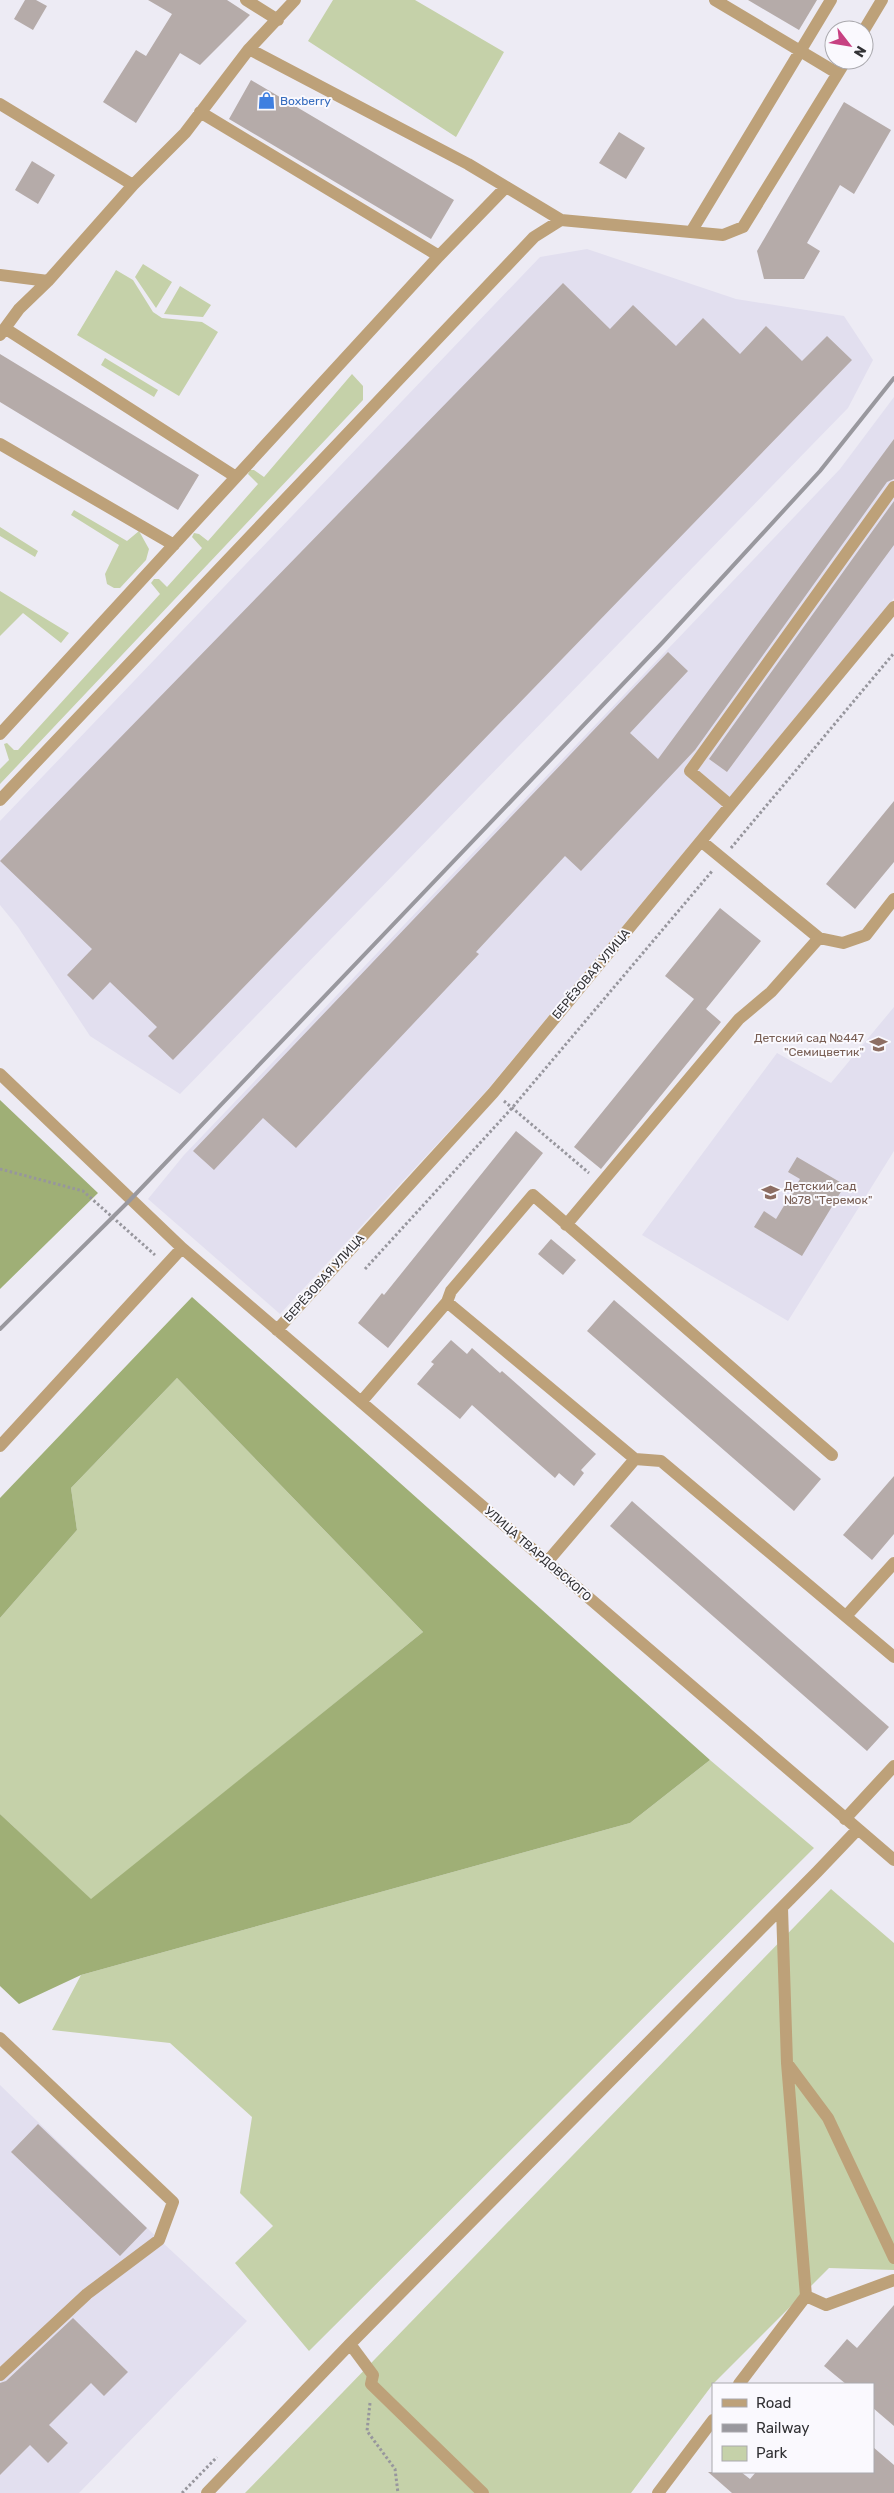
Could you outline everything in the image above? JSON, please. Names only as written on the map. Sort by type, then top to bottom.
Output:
[{"type":"street","points":[[246,0],[278,20]]},
{"type":"street","points":[[236,477],[3,332],[19,309],[48,281],[133,185],[185,133],[249,49],[295,0]]},
{"type":"street","points":[[715,0],[838,73]]},
{"type":"street","points":[[691,232],[831,0]]},
{"type":"street","points":[[870,20],[882,0]]},
{"type":"street","points":[[249,49],[468,164],[561,220],[722,235],[743,227],[840,70]]},
{"type":"street","points":[[0,104],[133,185]]},
{"type":"street","points":[[200,112],[439,256]]},
{"type":"street","points":[[0,734],[439,256],[506,187]]},
{"type":"street","points":[[0,800],[534,237],[561,220]]},
{"type":"street","points":[[0,275],[48,281]]},
{"type":"street","points":[[0,444],[174,545]]},
{"type":"street","points":[[730,806],[690,771],[894,487]]},
{"type":"street","name":"БЕРЁЗОВАЯ УЛИЦА","points":[[277,1330],[493,1093],[894,608]]},
{"type":"street","points":[[701,842],[819,938],[843,943],[866,935],[894,899]]},
{"type":"street","points":[[566,1225],[739,1020],[771,992],[819,938]]},
{"type":"street","name":"УЛИЦА ТВАРДОВСКОГО","points":[[0,1074],[182,1248],[894,1860]]},
{"type":"street","points":[[361,1402],[447,1302],[451,1291],[533,1195],[832,1455]]},
{"type":"street","points":[[0,1446],[182,1248]]},
{"type":"street","points":[[447,1302],[636,1459],[661,1460],[847,1615],[894,1657]]},
{"type":"street","points":[[547,1562],[636,1459]]},
{"type":"street","points":[[847,1615],[894,1563]]},
{"type":"street","points":[[846,1819],[894,1766]]},
{"type":"street","points":[[207,2493],[350,2344],[858,1829]]},
{"type":"street","points":[[741,2383],[806,2296],[787,2064],[782,1908]]},
{"type":"street","points":[[0,2038],[173,2202],[160,2240],[87,2294],[0,2375]]},
{"type":"street","points":[[787,2064],[828,2118],[894,2258]]},
{"type":"street","points":[[806,2296],[826,2305],[894,2280]]},
{"type":"street","points":[[350,2344],[373,2375],[372,2384],[483,2493]]},
{"type":"street","points":[[658,2493],[712,2421]]},
{"type":"path","points":[[365,1269],[512,1108],[894,653]]},
{"type":"path","points":[[493,1093],[602,1183]]},
{"type":"path","points":[[0,1169],[83,1191],[166,1266]]},
{"type":"path","points":[[372,2384],[367,2431],[395,2469],[398,2493]]},
{"type":"shaded area","points":[[587,249],[736,299],[844,316],[873,360],[848,408],[180,1094],[90,1036],[18,927],[0,905],[0,821],[540,257]]},
{"type":"shaded area","points":[[894,397],[894,598],[489,1088],[280,1314],[148,1199],[184,1155],[840,469]]},
{"type":"shaded area","name":"Детский сад №78 \"Теремок\"","points":[[894,1007],[894,1151],[788,1321],[642,1235],[777,1053],[831,1083]]},
{"type":"shaded area","points":[[0,2085],[147,2228],[247,2321],[79,2493],[0,2493]]},
{"type":"green space","points":[[333,0],[415,0],[504,52],[456,137],[308,41]]},
{"type":"green space","points":[[143,264],[172,282],[156,308],[135,277]]},
{"type":"green space","points":[[116,270],[133,280],[153,312],[162,318],[202,322],[218,332],[179,396],[77,335]]},
{"type":"green space","points":[[180,286],[211,305],[203,317],[164,314]]},
{"type":"green space","points":[[105,358],[158,390],[154,397],[101,365]]},
{"type":"green space","points":[[352,374],[363,386],[363,400],[0,784],[0,769],[9,760],[4,744],[7,743],[14,750],[18,750],[160,594],[151,583],[154,579],[159,579],[167,587],[202,548],[192,537],[194,533],[199,534],[208,541],[258,484],[248,474],[250,470],[254,470],[264,477]]},
{"type":"green space","points":[[74,510],[127,541],[139,531],[149,549],[146,560],[120,588],[114,588],[107,584],[105,574],[119,545],[71,515]]},
{"type":"green space","points":[[0,527],[38,551],[35,557],[0,536]]},
{"type":"green space","points":[[0,591],[69,633],[61,643],[23,613],[0,636]]},
{"type":"green space","points":[[0,1100],[98,1193],[0,1289]]},
{"type":"green space","points":[[192,1297],[710,1760],[630,1823],[81,1975],[19,2004],[0,1986],[0,1814],[91,1899],[423,1632],[177,1378],[71,1488],[77,1530],[0,1618],[0,1498]]},
{"type":"green space","points":[[177,1378],[423,1632],[91,1900],[0,1814],[0,1618],[77,1530],[71,1488]]},
{"type":"green space","points":[[710,1760],[814,1848],[309,2351],[235,2263],[273,2226],[240,2193],[252,2117],[170,2043],[52,2030],[81,1975],[630,1823]]},
{"type":"green space","points":[[831,1889],[894,1943],[894,2270],[829,2268],[712,2383],[631,2493],[245,2493]]},
{"type":"building","points":[[25,0],[36,0],[47,6],[33,30],[14,19]]},
{"type":"building","points":[[148,0],[227,0],[250,15],[200,65],[180,53],[136,123],[103,102],[136,50],[146,56],[172,14]]},
{"type":"building","points":[[748,0],[817,0],[799,30]]},
{"type":"building","points":[[251,80],[454,200],[431,239],[229,119]]},
{"type":"building","points":[[844,102],[891,130],[854,194],[840,185],[807,243],[820,251],[804,279],[764,279],[757,251]]},
{"type":"building","points":[[619,132],[645,148],[626,179],[599,163]]},
{"type":"building","points":[[32,161],[55,175],[38,204],[15,190]]},
{"type":"building","points":[[563,283],[610,329],[633,305],[676,346],[703,318],[740,354],[766,326],[802,361],[827,336],[852,360],[173,1060],[148,1036],[157,1027],[110,982],[93,1000],[67,975],[92,949],[0,861]]},
{"type":"building","points":[[0,354],[199,475],[178,510],[0,402]]},
{"type":"building","points":[[894,439],[894,479],[887,482],[695,750],[581,871],[565,856],[476,952],[479,954],[296,1148],[263,1118],[214,1170],[193,1151],[668,652],[688,671],[630,733],[658,759]]},
{"type":"building","points":[[894,501],[894,545],[727,772],[709,759]]},
{"type":"building","points":[[894,801],[894,862],[855,909],[826,884]]},
{"type":"building","points":[[720,908],[761,941],[706,1009],[721,1022],[601,1169],[574,1147],[694,999],[665,976]]},
{"type":"building","points":[[516,1131],[543,1153],[388,1348],[358,1323],[382,1293],[384,1295]]},
{"type":"building","points":[[797,1157],[845,1185],[802,1256],[754,1227],[764,1211],[776,1219],[800,1179],[788,1172]]},
{"type":"building","points":[[551,1239],[576,1260],[563,1275],[538,1254]]},
{"type":"building","points":[[614,1300],[821,1479],[794,1511],[587,1331]]},
{"type":"building","points":[[451,1340],[467,1354],[472,1348],[500,1373],[502,1371],[596,1454],[581,1470],[584,1473],[574,1486],[559,1473],[555,1478],[472,1405],[460,1419],[417,1384],[434,1364],[431,1362]]},
{"type":"building","points":[[894,1476],[894,1534],[872,1560],[843,1535]]},
{"type":"building","points":[[632,1501],[889,1727],[867,1751],[610,1526]]},
{"type":"building","points":[[38,2124],[147,2228],[120,2256],[11,2152]]},
{"type":"building","points":[[894,2305],[894,2426],[874,2409],[874,2383],[845,2383],[824,2366],[847,2339],[857,2348]]},
{"type":"building","points":[[73,2318],[128,2372],[104,2396],[91,2383],[49,2425],[68,2443],[48,2463],[30,2445],[0,2475],[0,2383],[6,2381]]},
{"type":"building","points":[[874,2448],[894,2465],[894,2493],[732,2493],[708,2472],[742,2473],[750,2479],[755,2473],[874,2473]]},
{"type":"railway","points":[[0,1329],[130,1200],[663,642],[820,471],[894,378]]},
{"type":"place","name":"Boxberry","points":[[266,101]]},
{"type":"place","name":"Детский сад №447 \"Семицветик\"","points":[[878,1045]]},
{"type":"place","name":"Детский сад №78 \"Теремок\"","points":[[770,1193]]}]
